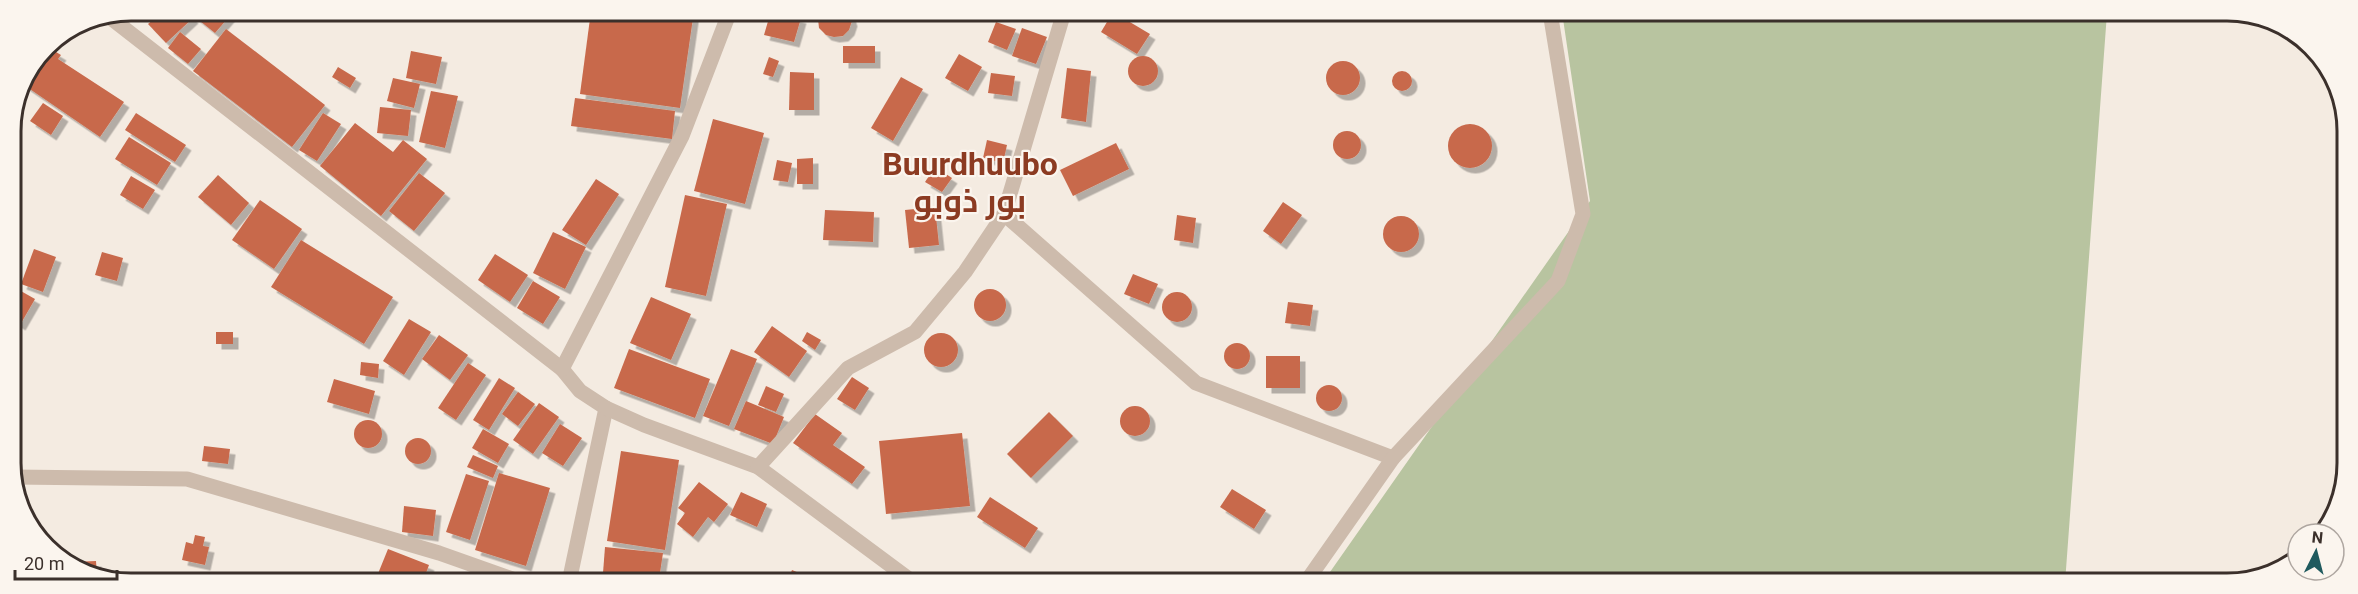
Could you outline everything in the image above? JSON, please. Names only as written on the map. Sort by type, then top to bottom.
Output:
[{"type":"street","points":[[562,369],[682,136],[726,21]]},
{"type":"street","points":[[758,467],[848,368],[915,332],[965,272],[1004,214],[1061,21]]},
{"type":"street","points":[[1312,573],[1392,458],[1557,281],[1583,214],[1551,21]]},
{"type":"street","points":[[116,22],[562,369],[580,391],[606,408],[644,425],[758,467],[901,573]]},
{"type":"street","points":[[1004,214],[1196,383],[1392,458]]},
{"type":"street","points":[[571,573],[606,408]]},
{"type":"street","points":[[22,477],[187,480],[438,553],[495,573]]},
{"type":"green space","points":[[1563,21],[2106,21],[2066,573],[1329,573],[1590,201]]},
{"type":"building","points":[[151,21],[190,21],[166,43],[148,24]]},
{"type":"building","points":[[200,21],[225,21],[215,33]]},
{"type":"building","points":[[590,21],[693,21],[680,108],[580,94]]},
{"type":"building","points":[[768,21],[800,21],[794,42],[764,35]]},
{"type":"building","points":[[818,21],[852,21],[849,30],[843,36],[826,35],[819,28]]},
{"type":"building","points":[[1108,21],[1128,21],[1150,34],[1137,54],[1101,32]]},
{"type":"building","points":[[996,22],[1016,29],[1007,50],[988,42]]},
{"type":"building","points":[[1022,28],[1047,37],[1036,64],[1012,56]]},
{"type":"building","points":[[226,29],[325,105],[292,147],[193,71]]},
{"type":"building","points":[[180,32],[201,49],[188,64],[168,48]]},
{"type":"building","points":[[843,46],[875,46],[875,63],[843,63]]},
{"type":"building","points":[[55,51],[61,55],[58,59],[124,102],[100,137],[29,89]]},
{"type":"building","points":[[411,51],[442,57],[436,84],[406,78]]},
{"type":"building","points":[[959,54],[982,67],[968,91],[945,78]]},
{"type":"building","points":[[1143,56],[1154,60],[1158,71],[1154,82],[1143,86],[1132,82],[1128,71],[1132,60]]},
{"type":"building","points":[[769,57],[779,61],[773,77],[763,74]]},
{"type":"building","points":[[1343,61],[1355,66],[1360,78],[1355,90],[1343,95],[1331,90],[1326,78],[1331,66]]},
{"type":"building","points":[[338,67],[356,78],[350,88],[332,77]]},
{"type":"building","points":[[1067,68],[1091,71],[1086,122],[1061,118]]},
{"type":"building","points":[[1402,71],[1409,74],[1412,81],[1409,88],[1402,91],[1395,88],[1392,81],[1395,74]]},
{"type":"building","points":[[790,72],[814,73],[814,110],[789,110]]},
{"type":"building","points":[[991,73],[1015,76],[1012,96],[988,93]]},
{"type":"building","points":[[901,77],[923,89],[893,141],[871,128]]},
{"type":"building","points":[[393,78],[420,84],[414,108],[387,101]]},
{"type":"building","points":[[431,91],[458,96],[445,148],[419,142]]},
{"type":"building","points":[[575,98],[675,111],[672,139],[571,126]]},
{"type":"building","points":[[43,103],[63,116],[51,135],[30,121]]},
{"type":"building","points":[[380,107],[411,110],[408,136],[377,133]]},
{"type":"building","points":[[136,113],[186,145],[175,162],[125,130]]},
{"type":"building","points":[[323,113],[341,124],[317,161],[299,150]]},
{"type":"building","points":[[713,119],[764,133],[745,204],[694,191]]},
{"type":"building","points":[[355,123],[393,152],[403,140],[427,159],[381,216],[320,166]]},
{"type":"building","points":[[1470,124],[1479,125],[1486,130],[1491,137],[1491,155],[1486,162],[1479,167],[1470,168],[1461,167],[1454,162],[1449,155],[1448,146],[1449,137],[1454,130],[1461,125]]},
{"type":"building","points":[[1347,131],[1357,135],[1361,145],[1357,155],[1347,159],[1337,155],[1333,145],[1337,135]]},
{"type":"building","points":[[129,137],[171,163],[157,185],[115,159]]},
{"type":"building","points":[[987,140],[1007,145],[1003,163],[983,158]]},
{"type":"building","points":[[1116,143],[1129,169],[1073,196],[1060,170]]},
{"type":"building","points":[[813,158],[813,184],[797,184],[797,159]]},
{"type":"building","points":[[777,160],[792,163],[788,182],[773,180]]},
{"type":"building","points":[[935,167],[952,178],[942,192],[925,182]]},
{"type":"building","points":[[419,173],[445,193],[414,231],[389,211]]},
{"type":"building","points":[[218,175],[249,203],[231,225],[198,197]]},
{"type":"building","points":[[131,176],[155,190],[143,209],[120,195]]},
{"type":"building","points":[[596,179],[619,194],[586,245],[562,230]]},
{"type":"building","points":[[685,195],[727,204],[706,296],[665,287]]},
{"type":"building","points":[[260,200],[302,229],[274,269],[232,240]]},
{"type":"building","points":[[1283,202],[1302,215],[1281,244],[1263,231]]},
{"type":"building","points":[[935,207],[939,245],[909,248],[905,210]]},
{"type":"building","points":[[825,210],[874,212],[873,242],[823,240]]},
{"type":"building","points":[[1177,215],[1196,218],[1193,243],[1174,240]]},
{"type":"building","points":[[1401,216],[1413,222],[1419,234],[1413,246],[1401,252],[1389,246],[1383,234],[1389,222]]},
{"type":"building","points":[[553,232],[586,247],[565,289],[533,273]]},
{"type":"building","points":[[301,240],[393,297],[364,344],[271,287]]},
{"type":"building","points":[[34,249],[56,257],[43,292],[21,284]]},
{"type":"building","points":[[102,252],[123,258],[117,281],[95,275]]},
{"type":"building","points":[[495,254],[528,275],[510,302],[478,280]]},
{"type":"building","points":[[1133,274],[1158,284],[1149,304],[1124,294]]},
{"type":"building","points":[[533,281],[560,297],[543,324],[517,308]]},
{"type":"building","points":[[990,289],[1001,294],[1006,305],[1001,316],[990,321],[979,316],[974,305],[979,294]]},
{"type":"building","points":[[21,291],[35,299],[21,323]]},
{"type":"building","points":[[1177,292],[1188,296],[1192,307],[1188,318],[1177,322],[1166,318],[1162,307],[1166,296]]},
{"type":"building","points":[[651,297],[691,314],[671,360],[630,343]]},
{"type":"building","points":[[1288,302],[1313,305],[1310,326],[1285,323]]},
{"type":"building","points":[[409,319],[431,332],[404,375],[383,361]]},
{"type":"building","points":[[772,326],[807,351],[789,377],[754,352]]},
{"type":"building","points":[[216,332],[233,332],[233,344],[216,344]]},
{"type":"building","points":[[807,332],[821,340],[815,350],[802,341]]},
{"type":"building","points":[[941,333],[953,338],[958,350],[953,362],[941,367],[929,362],[924,350],[929,338]]},
{"type":"building","points":[[439,335],[468,355],[450,380],[422,359]]},
{"type":"building","points":[[1237,343],[1246,347],[1250,356],[1246,365],[1237,369],[1228,365],[1224,356],[1228,347]]},
{"type":"building","points":[[629,349],[710,379],[695,418],[614,388]]},
{"type":"building","points":[[731,349],[757,359],[729,426],[703,416]]},
{"type":"building","points":[[1266,356],[1300,356],[1300,388],[1266,388]]},
{"type":"building","points":[[361,362],[379,364],[378,378],[360,375]]},
{"type":"building","points":[[468,363],[486,375],[456,420],[438,408]]},
{"type":"building","points":[[852,377],[869,388],[855,410],[837,399]]},
{"type":"building","points":[[499,378],[515,388],[489,430],[473,420]]},
{"type":"building","points":[[334,379],[375,391],[369,414],[327,402]]},
{"type":"building","points":[[1329,385],[1338,389],[1342,398],[1338,407],[1329,411],[1320,407],[1316,398],[1320,389]]},
{"type":"building","points":[[766,386],[784,394],[776,412],[758,405]]},
{"type":"building","points":[[518,392],[535,404],[518,426],[502,414]]},
{"type":"building","points":[[746,401],[784,417],[773,444],[734,429]]},
{"type":"building","points":[[539,403],[559,417],[533,454],[513,440]]},
{"type":"building","points":[[1135,406],[1146,410],[1150,421],[1146,432],[1135,436],[1124,432],[1120,421],[1124,410]]},
{"type":"building","points":[[1049,412],[1073,436],[1031,478],[1007,454]]},
{"type":"building","points":[[815,414],[842,433],[833,445],[865,467],[852,484],[793,443]]},
{"type":"building","points":[[368,420],[378,424],[382,434],[378,444],[368,448],[358,444],[354,434],[358,424]]},
{"type":"building","points":[[560,424],[582,438],[563,466],[542,453]]},
{"type":"building","points":[[483,429],[509,444],[498,463],[472,448]]},
{"type":"building","points":[[962,433],[970,506],[886,514],[879,441]]},
{"type":"building","points":[[418,438],[427,442],[431,451],[427,460],[418,464],[409,460],[405,451],[409,442]]},
{"type":"building","points":[[204,446],[230,449],[228,464],[202,461]]},
{"type":"building","points":[[621,451],[679,460],[665,550],[607,541]]},
{"type":"building","points":[[473,455],[498,466],[493,478],[467,467]]},
{"type":"building","points":[[499,473],[550,488],[526,566],[475,550]]},
{"type":"building","points":[[466,474],[489,481],[470,540],[446,532]]},
{"type":"building","points":[[699,482],[728,504],[714,522],[708,517],[693,537],[677,524],[685,513],[678,508]]},
{"type":"building","points":[[1232,489],[1266,510],[1254,529],[1220,507]]},
{"type":"building","points":[[741,492],[767,504],[757,527],[730,515]]},
{"type":"building","points":[[990,497],[1038,528],[1025,548],[977,517]]},
{"type":"building","points":[[404,506],[436,510],[433,536],[402,532]]},
{"type":"building","points":[[195,535],[205,537],[203,546],[209,547],[205,565],[182,560],[186,542],[193,544]]},
{"type":"building","points":[[605,547],[663,553],[660,573],[603,573]]},
{"type":"building","points":[[388,549],[429,565],[426,573],[378,573]]},
{"type":"building","points":[[96,561],[96,567],[83,562]]},
{"type":"district","name":"Buurdhuubo بور ذوبو","points":[[970,182]]}]
